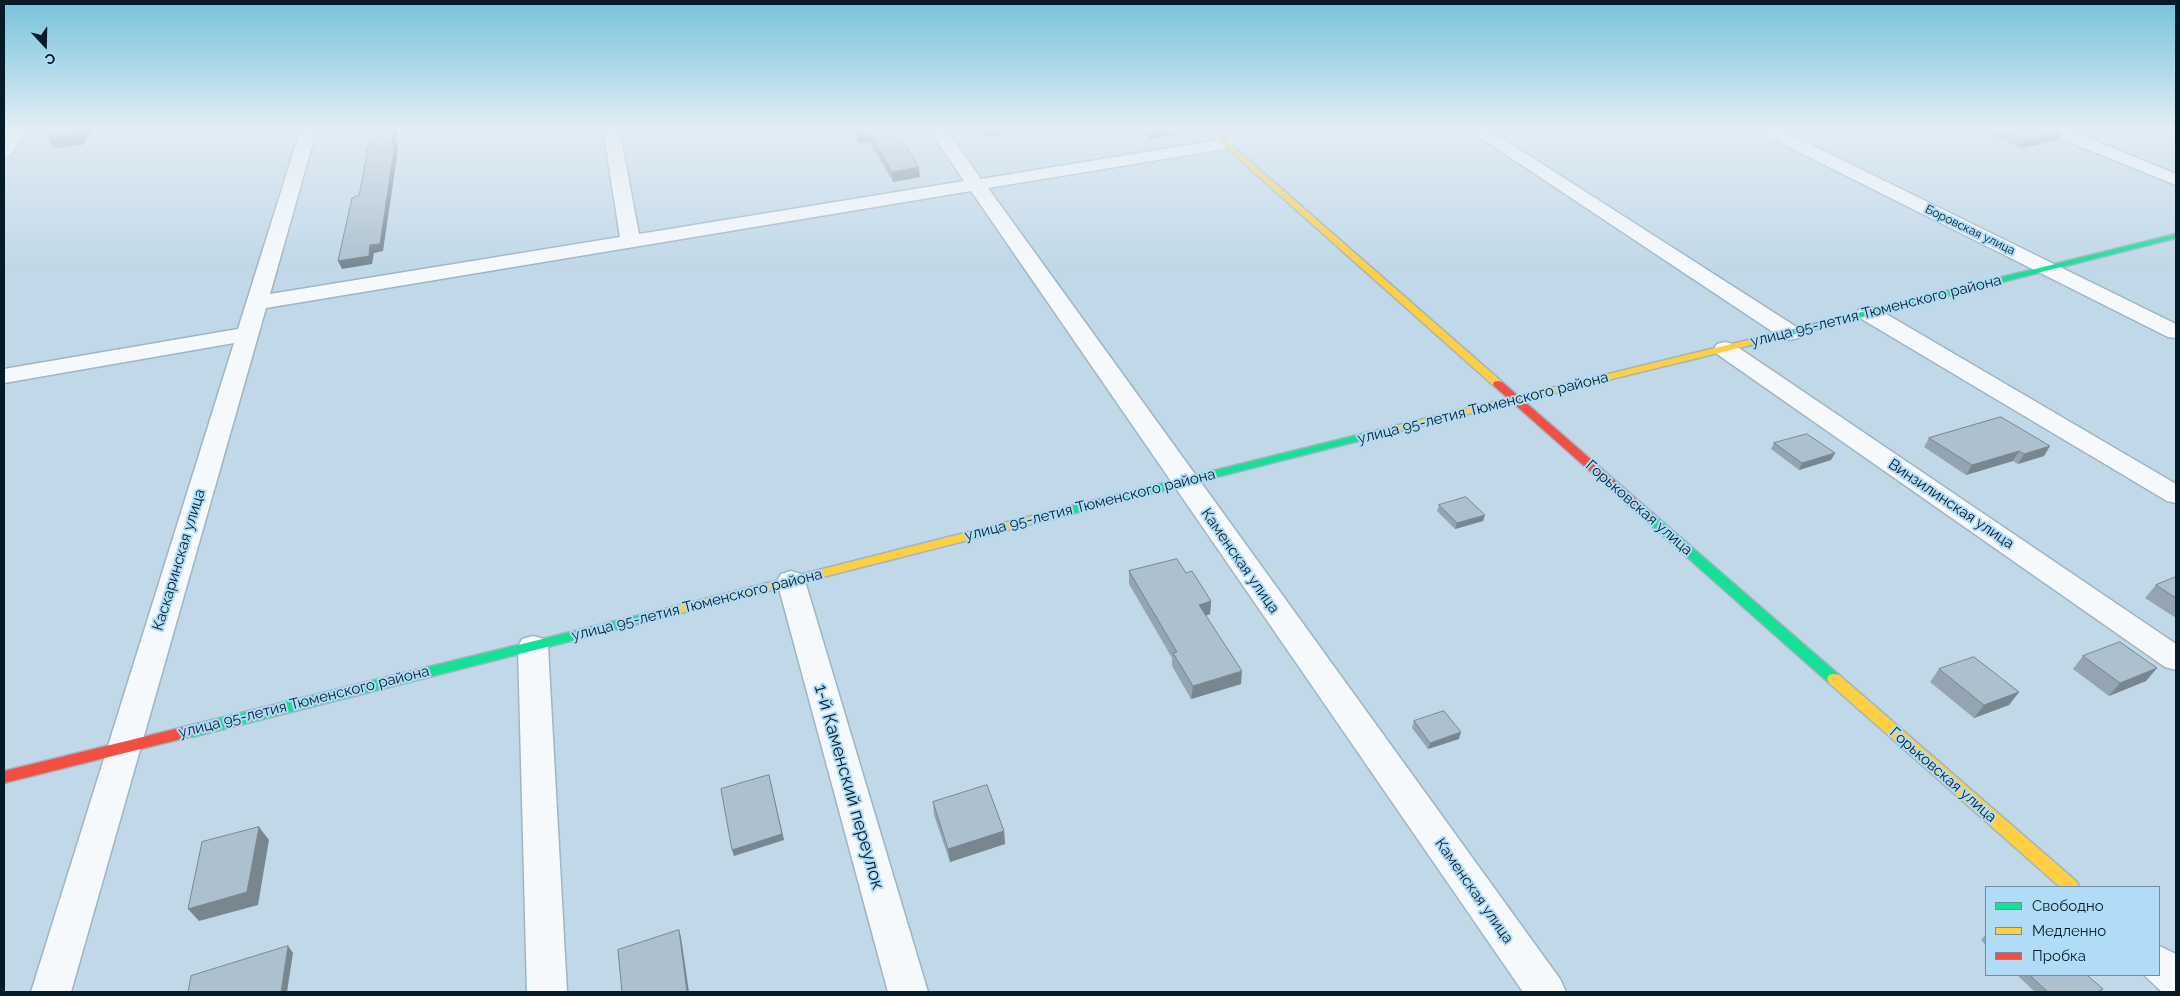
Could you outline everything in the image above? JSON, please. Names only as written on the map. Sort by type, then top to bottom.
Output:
[{"type":"street","name":"Каскаринская улица","points":[[51,992],[295,174]]},
{"type":"street","points":[[619,174],[631,242]]},
{"type":"street","name":"Каменская улица","points":[[969,174],[1183,481],[1546,992]]},
{"type":"street","points":[[256,304],[1040,174]]},
{"type":"street","name":"Горьковская улица","points":[[1260,174],[2070,886]]},
{"type":"street","points":[[1546,174],[1790,333]]},
{"type":"street","name":"Боровская улица","points":[[1857,174],[2176,332]]},
{"type":"street","points":[[2162,174],[2176,180]]},
{"type":"street","name":"улица 95-летия Тюменского района","points":[[4,777],[533,647],[1183,481],[1790,333],[2176,236]]},
{"type":"street","points":[[1868,313],[2176,495]]},
{"type":"street","points":[[4,376],[247,334]]},
{"type":"street","name":"Винзилинская улица","points":[[1725,349],[2176,659]]},
{"type":"street","name":"1-й Каменский переулок","points":[[791,581],[908,992]]},
{"type":"street","points":[[533,647],[547,992]]},
{"type":"street","points":[[2160,965],[2176,979]]},
{"type":"building","points":[[363,174],[390,174],[380,244],[370,245],[369,256],[338,261],[352,198],[359,195]]},
{"type":"building","points":[[2001,417],[2050,446],[2024,454],[2019,451],[1972,465],[1929,438]]},
{"type":"building","points":[[1807,434],[1835,453],[1802,463],[1774,443]]},
{"type":"building","points":[[1466,497],[1485,515],[1457,523],[1439,505]]},
{"type":"building","points":[[1177,559],[1186,573],[1192,571],[1211,601],[1199,605],[1242,671],[1193,686],[1173,653],[1177,652],[1129,571]]},
{"type":"building","points":[[2176,577],[2176,598],[2156,585]]},
{"type":"building","points":[[2120,642],[2157,668],[2120,683],[2083,656]]},
{"type":"building","points":[[1974,657],[2019,692],[1984,705],[1939,669]]},
{"type":"building","points":[[1444,711],[1461,732],[1430,743],[1414,721]]},
{"type":"building","points":[[769,775],[782,834],[732,850],[721,789]]},
{"type":"building","points":[[987,785],[1004,831],[948,849],[933,802]]},
{"type":"building","points":[[259,827],[247,892],[188,909],[202,842]]},
{"type":"building","points":[[679,930],[687,992],[622,992],[618,950]]},
{"type":"building","points":[[288,946],[281,992],[188,992],[191,976]]},
{"type":"building","points":[[2031,976],[2088,976],[2103,989],[2098,992],[2048,992]]},
{"type":"traffic: fast","points":[[1748,343],[2176,236]]},
{"type":"traffic: fast","points":[[1059,513],[1362,437]]},
{"type":"traffic: fast","points":[[1639,508],[1834,679]]},
{"type":"traffic: fast","points":[[192,731],[673,611]]},
{"type":"traffic: slow","points":[[1260,174],[1498,384]]},
{"type":"traffic: slow","points":[[1362,437],[1748,343]]},
{"type":"traffic: slow","points":[[673,611],[1059,513]]},
{"type":"traffic: slow","points":[[1834,679],[2070,886]]},
{"type":"traffic: jam","points":[[1498,384],[1639,508]]},
{"type":"traffic: jam","points":[[4,777],[192,731]]}]
